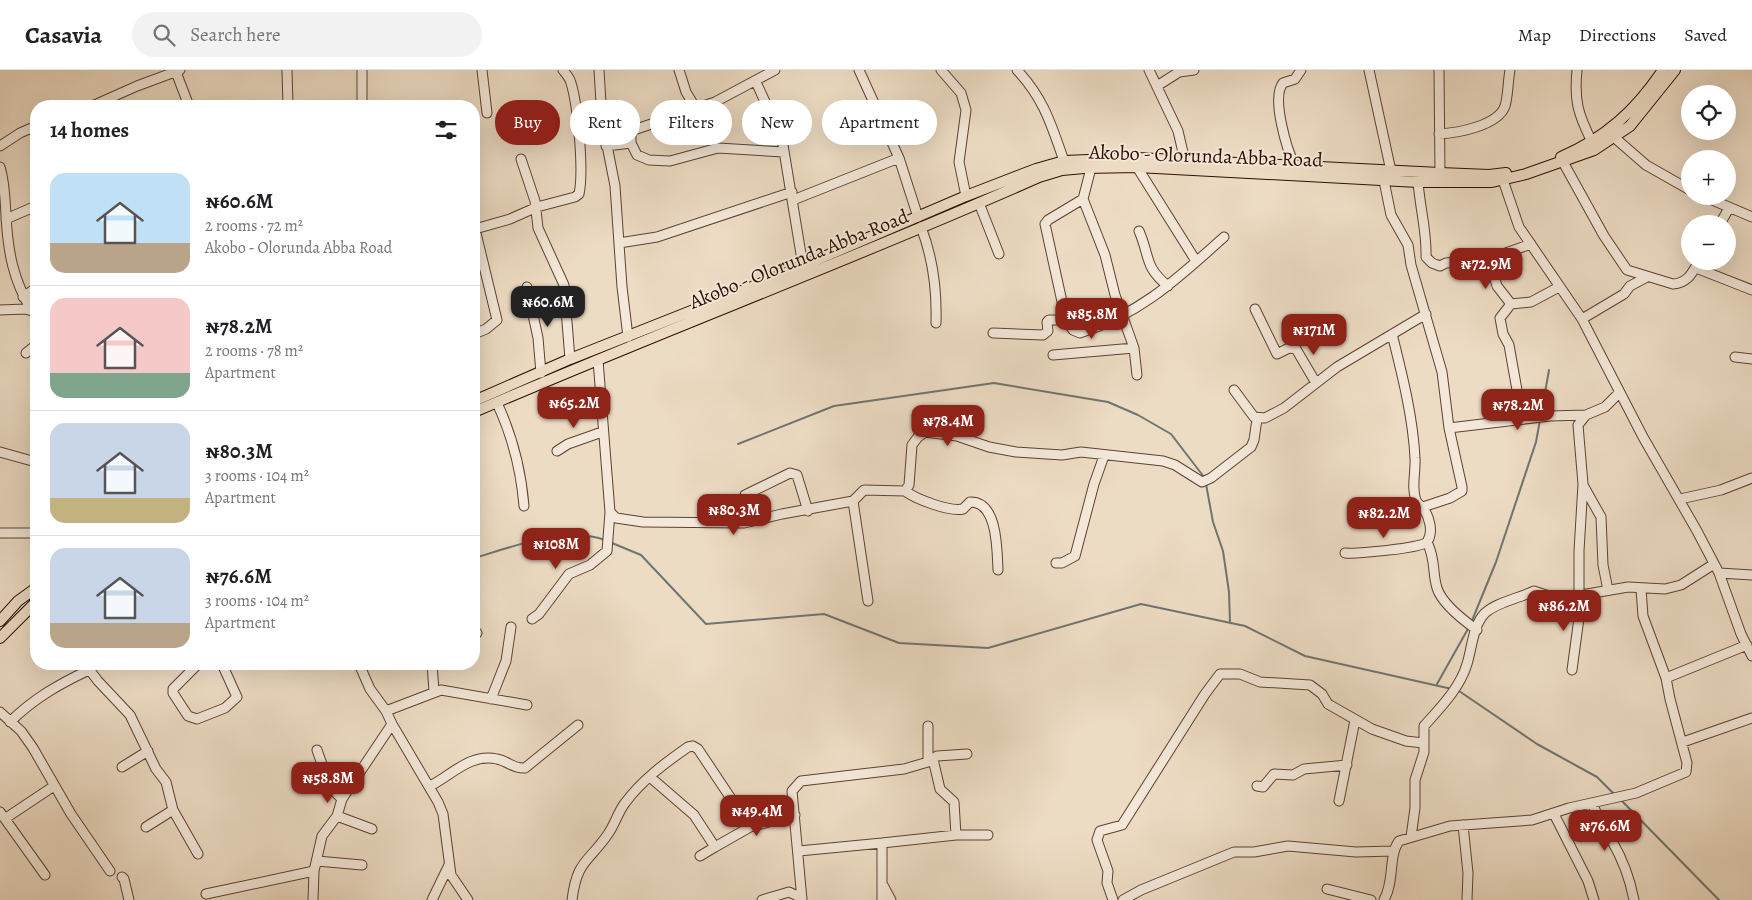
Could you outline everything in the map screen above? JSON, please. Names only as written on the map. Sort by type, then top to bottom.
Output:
[{"type":"main road","name":"Akobo - Olorunda Abba Road","points":[[480,409],[920,222],[966,196],[1064,160],[1137,158],[1440,174],[1503,174],[1558,158],[1592,142],[1624,119],[1663,70]]},
{"type":"main road","name":"Akobo - Olorunda Abba Road","points":[[480,398],[570,359],[803,266],[920,222],[979,203],[1039,177],[1062,170],[1137,167],[1384,181],[1492,182],[1563,162],[1594,150],[1615,138],[1641,114],[1675,70]]},
{"type":"main road","points":[[992,186],[996,196]]},
{"type":"main road","points":[[0,621],[18,601],[30,592]]},
{"type":"main road","points":[[0,638],[30,608]]},
{"type":"street","points":[[287,70],[288,100]]},
{"type":"street","points":[[362,70],[362,100]]},
{"type":"street","points":[[482,70],[487,112]]},
{"type":"street","points":[[480,228],[510,219],[537,207],[575,197],[579,194],[574,98],[571,81],[563,70]]},
{"type":"street","points":[[599,70],[606,146],[615,186],[628,337]]},
{"type":"street","points":[[679,70],[686,92],[691,100]]},
{"type":"street","points":[[719,100],[776,70]]},
{"type":"street","points":[[859,70],[899,158],[920,222],[935,280],[936,322]]},
{"type":"street","points":[[941,70],[958,88],[966,110],[959,162],[966,196]]},
{"type":"street","points":[[1017,70],[1035,90],[1041,101],[1064,160]]},
{"type":"street","points":[[1149,70],[1178,131],[1185,161]]},
{"type":"street","points":[[1157,86],[1179,72],[1194,70]]},
{"type":"street","points":[[1295,166],[1282,124],[1278,94],[1283,83],[1296,79],[1301,70]]},
{"type":"street","points":[[1369,70],[1391,171]]},
{"type":"street","points":[[1439,70],[1440,174]]},
{"type":"street","points":[[1439,134],[1464,132],[1499,115],[1506,105],[1510,70]]},
{"type":"street","points":[[1577,70],[1575,94],[1583,124],[1592,142]]},
{"type":"street","points":[[105,100],[136,86],[178,71],[187,100]]},
{"type":"street","points":[[756,82],[774,116],[784,152],[803,266]]},
{"type":"street","points":[[0,146],[30,129]]},
{"type":"street","points":[[1615,138],[1646,165],[1681,185]]},
{"type":"street","points":[[606,146],[614,145]]},
{"type":"street","points":[[632,145],[637,156],[648,160],[670,162],[718,148],[784,152]]},
{"type":"street","points":[[619,243],[657,237],[792,196],[899,158]]},
{"type":"street","points":[[521,159],[537,207],[538,228],[564,285],[570,359]]},
{"type":"street","points":[[1563,162],[1604,236],[1627,270],[1673,284],[1680,284],[1686,281],[1693,270]]},
{"type":"street","points":[[0,167],[4,184],[6,219],[14,275],[30,309]]},
{"type":"street","points":[[1137,167],[1196,261]]},
{"type":"street","points":[[1091,168],[1083,199],[1106,255],[1123,317],[1134,348],[1137,375]]},
{"type":"street","points":[[1503,180],[1519,228],[1582,319],[1619,393],[1680,499],[1719,573],[1746,645],[1752,656]]},
{"type":"street","points":[[1384,181],[1391,215],[1408,245],[1411,265],[1442,372],[1449,428],[1462,491],[1450,498],[1422,507]]},
{"type":"street","points":[[1418,182],[1419,206],[1427,242],[1426,257],[1432,263],[1440,266],[1446,262],[1489,259],[1531,244]]},
{"type":"street","points":[[1083,199],[1048,220],[1045,224],[1066,320],[1072,330],[1080,333],[1123,317],[1190,270],[1196,261],[1224,237]]},
{"type":"street","points":[[979,203],[999,254]]},
{"type":"street","points":[[1722,205],[1752,217]]},
{"type":"street","points":[[1725,215],[1729,208]]},
{"type":"street","points":[[6,219],[30,209]]},
{"type":"street","points":[[1140,231],[1147,251],[1149,266],[1156,277],[1168,286]]},
{"type":"street","points":[[480,250],[497,320],[480,332]]},
{"type":"street","points":[[1489,259],[1497,286],[1511,304]]},
{"type":"street","points":[[1411,265],[1432,263]]},
{"type":"street","points":[[1710,270],[1752,290]]},
{"type":"street","points":[[1582,319],[1624,294],[1630,286],[1647,277]]},
{"type":"street","points":[[527,287],[538,338],[541,373]]},
{"type":"street","points":[[1516,419],[1517,390],[1509,345],[1503,334],[1500,318],[1511,304],[1531,302],[1559,287]]},
{"type":"street","points":[[24,298],[30,293]]},
{"type":"street","points":[[1255,309],[1277,354],[1290,348],[1296,349],[1316,384]]},
{"type":"street","points":[[0,310],[30,311]]},
{"type":"street","points":[[1257,419],[1265,418],[1284,408],[1337,367],[1426,314]]},
{"type":"street","points":[[993,333],[1043,335],[1048,331],[1047,324],[1050,320],[1066,320]]},
{"type":"street","points":[[1345,553],[1369,553],[1407,546],[1422,546],[1427,542],[1431,528],[1422,507],[1416,501],[1412,431],[1403,376],[1392,334]]},
{"type":"street","points":[[1053,355],[1134,348]]},
{"type":"street","points":[[26,353],[30,350]]},
{"type":"street","points":[[1735,357],[1752,359]]},
{"type":"street","points":[[532,619],[539,614],[569,574],[590,565],[607,551],[610,538],[610,512],[602,432],[598,360]]},
{"type":"street","points":[[904,491],[909,485],[912,445],[925,432],[957,436],[989,447],[1016,452],[1062,456],[1081,452],[1163,461],[1175,465],[1205,481],[1251,447],[1254,440],[1257,419],[1234,390]]},
{"type":"street","points":[[1449,428],[1516,419],[1586,415],[1605,407],[1619,393]]},
{"type":"street","points":[[496,402],[506,423],[522,481],[524,506]]},
{"type":"street","points":[[1572,670],[1579,618],[1578,595],[1583,484],[1578,425],[1586,415]]},
{"type":"street","points":[[557,451],[568,444],[602,432]]},
{"type":"street","points":[[0,452],[30,460]]},
{"type":"street","points":[[1056,563],[1062,564],[1075,556],[1094,484],[1104,456]]},
{"type":"street","points":[[744,523],[745,495],[790,473],[797,476],[808,511]]},
{"type":"street","points":[[1680,499],[1708,494],[1752,478]]},
{"type":"street","points":[[1583,484],[1601,517],[1603,565],[1608,590]]},
{"type":"street","points":[[610,512],[616,518],[643,522],[744,523],[853,501],[864,490],[904,491],[928,502],[956,510],[963,509],[970,502],[975,502],[989,513],[997,546],[998,570]]},
{"type":"street","points":[[853,501],[868,601]]},
{"type":"street","points":[[0,532],[30,533]]},
{"type":"street","points":[[1427,542],[1435,563],[1436,587],[1441,596],[1477,630]]},
{"type":"street","points":[[1411,836],[1416,780],[1423,761],[1424,726],[1436,715],[1460,679],[1467,664],[1477,630],[1486,613],[1534,591],[1554,599],[1628,587],[1664,589],[1681,585],[1714,564]]},
{"type":"street","points":[[1719,573],[1752,575]]},
{"type":"street","points":[[1384,900],[1392,884],[1394,852],[1399,841],[1450,826],[1532,820],[1636,793],[1682,775],[1688,768],[1666,678],[1643,616],[1641,589]]},
{"type":"street","points":[[491,699],[506,661],[511,627]]},
{"type":"street","points":[[1666,678],[1746,645]]},
{"type":"street","points":[[10,722],[25,707],[82,670]]},
{"type":"street","points":[[90,670],[127,710],[156,769],[166,782],[174,810],[198,854]]},
{"type":"street","points":[[192,670],[173,689],[173,693],[188,716],[197,719],[225,708],[237,697],[225,670]]},
{"type":"street","points":[[362,670],[370,689],[386,710],[392,724],[430,786],[442,814],[451,875],[468,900]]},
{"type":"street","points":[[432,670],[434,692]]},
{"type":"street","points":[[1113,900],[1107,883],[1108,871],[1097,840],[1100,831],[1122,825],[1205,694],[1220,674],[1240,674],[1260,682],[1310,684],[1322,694],[1328,704],[1372,729],[1406,741],[1423,743]]},
{"type":"street","points":[[386,710],[434,692],[448,691],[527,705]]},
{"type":"street","points":[[0,712],[21,731],[33,748],[54,786],[110,871]]},
{"type":"street","points":[[1683,742],[1752,718]]},
{"type":"street","points":[[1339,801],[1355,720]]},
{"type":"street","points":[[313,900],[314,870],[322,836],[337,816],[342,799],[392,724]]},
{"type":"street","points":[[430,786],[471,760],[492,758],[502,760],[517,769],[525,768],[578,725]]},
{"type":"street","points":[[928,726],[931,760],[940,789],[954,802],[956,835]]},
{"type":"street","points":[[572,900],[579,869],[609,833],[624,804],[663,764],[693,746],[698,749],[750,827]]},
{"type":"street","points":[[316,750],[330,787],[342,799]]},
{"type":"street","points":[[122,767],[148,751]]},
{"type":"street","points":[[802,899],[792,791],[801,781],[904,769],[931,760],[968,754]]},
{"type":"street","points":[[1257,786],[1263,787],[1274,774],[1293,775],[1304,769],[1347,765]]},
{"type":"street","points":[[650,777],[694,815],[715,847]]},
{"type":"street","points":[[45,875],[3,815],[54,786]]},
{"type":"street","points":[[1593,803],[1596,815],[1613,842],[1626,872],[1634,900]]},
{"type":"street","points":[[146,827],[174,810]]},
{"type":"street","points":[[1554,814],[1588,881],[1594,900]]},
{"type":"street","points":[[700,856],[750,827],[795,815]]},
{"type":"street","points":[[337,816],[372,829]]},
{"type":"street","points":[[1463,825],[1468,873],[1467,900]]},
{"type":"street","points":[[799,851],[956,835],[988,835]]},
{"type":"street","points":[[882,843],[882,900]]},
{"type":"street","points":[[1123,900],[1234,852],[1254,852],[1288,846],[1356,852],[1394,852]]},
{"type":"street","points":[[316,861],[362,865]]},
{"type":"street","points":[[432,900],[449,865]]},
{"type":"street","points":[[206,894],[314,870]]},
{"type":"street","points":[[122,877],[129,900]]},
{"type":"street","points":[[883,885],[891,900]]},
{"type":"street","points":[[1327,889],[1372,900]]},
{"type":"street","points":[[762,900],[789,892],[802,899]]},
{"type":"waterway","points":[[1541,415],[1549,370]]},
{"type":"waterway","points":[[738,444],[834,406],[994,383],[1108,402],[1138,415],[1171,434],[1204,477]]},
{"type":"waterway","points":[[1471,623],[1496,562],[1536,442],[1540,420]]},
{"type":"waterway","points":[[1206,484],[1213,522],[1223,551],[1229,592],[1230,623]]},
{"type":"waterway","points":[[480,556],[524,543],[558,536],[591,536],[605,540]]},
{"type":"waterway","points":[[612,543],[641,555],[706,624],[824,614],[899,643],[988,648],[1141,604],[1245,626],[1305,656],[1452,689]]},
{"type":"waterway","points":[[1437,684],[1469,627]]},
{"type":"waterway","points":[[1459,691],[1537,744],[1597,777],[1614,794]]},
{"type":"waterway","points":[[1620,799],[1719,900]]}]
